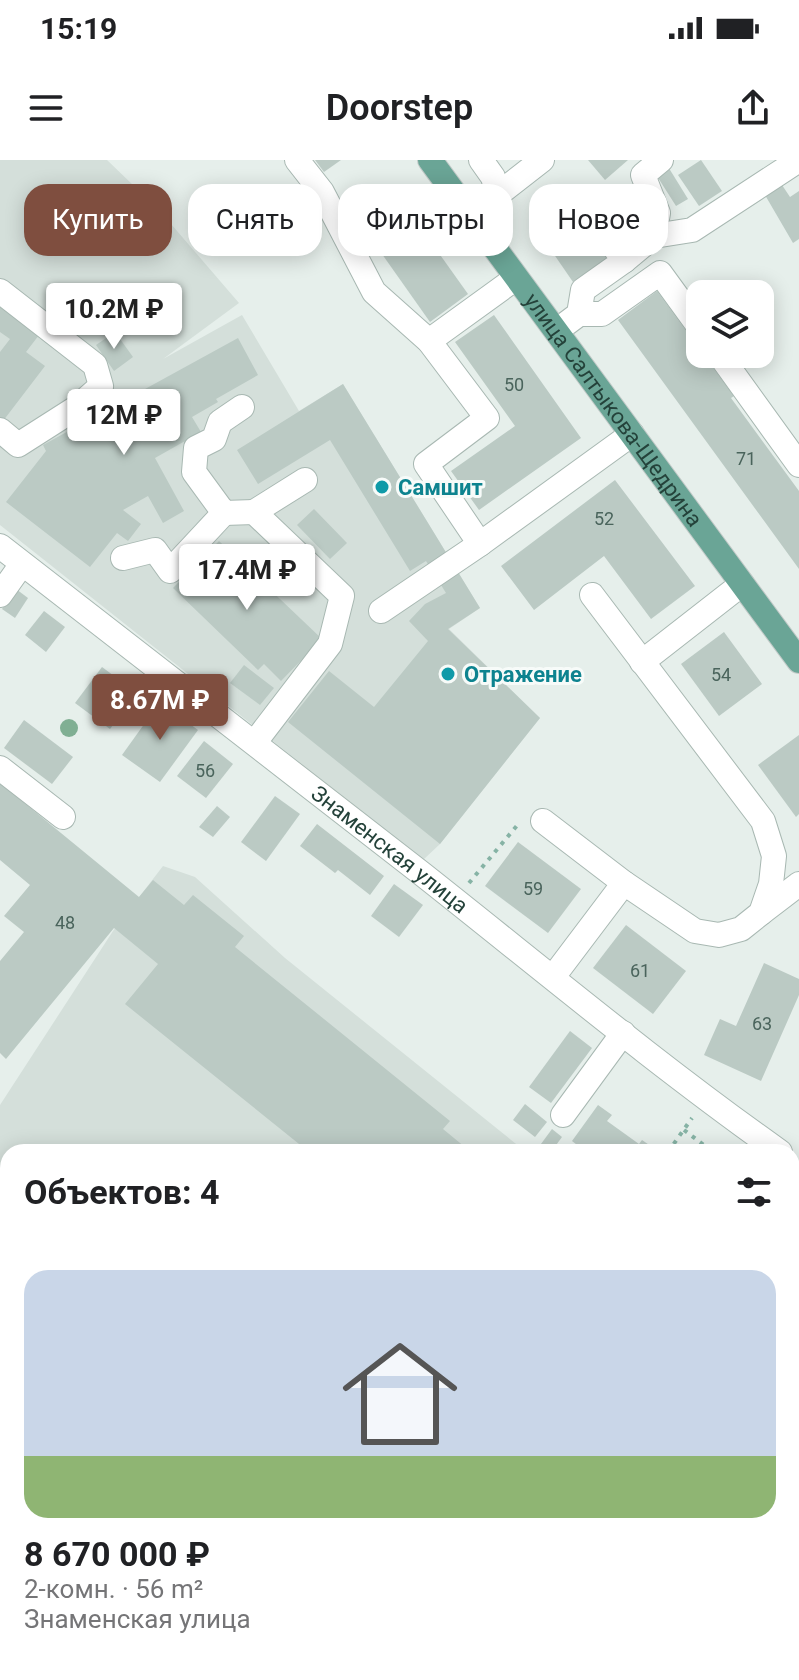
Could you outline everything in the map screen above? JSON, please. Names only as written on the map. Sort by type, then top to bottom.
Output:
[{"type":"main road","name":"улица Салтыкова-Щедрина","points":[[430,160],[447,184]]},
{"type":"main road","name":"улица Салтыкова-Щедрина","points":[[500,256],[799,660]]},
{"type":"street","points":[[297,160],[322,192],[374,292],[429,341],[487,418],[426,464],[480,544]]},
{"type":"street","points":[[481,160],[495,184]]},
{"type":"street","points":[[513,184],[542,160]]},
{"type":"street","points":[[647,184],[643,175],[661,160]]},
{"type":"street","points":[[668,234],[692,230],[799,160]]},
{"type":"street","points":[[621,256],[624,261]]},
{"type":"street","points":[[579,314],[583,290],[630,256]]},
{"type":"street","points":[[555,331],[579,314],[602,314],[660,273],[686,309]]},
{"type":"street","points":[[429,341],[516,278]]},
{"type":"street","points":[[0,291],[95,365],[101,386],[76,408],[18,445],[0,430]]},
{"type":"street","points":[[729,368],[799,465]]},
{"type":"street","points":[[224,513],[194,472],[196,448],[214,439],[220,422],[242,407]]},
{"type":"street","points":[[381,611],[632,434]]},
{"type":"street","points":[[123,558],[155,550],[170,571],[224,513],[254,512],[305,480]]},
{"type":"street","points":[[254,512],[342,596],[330,644],[255,742]]},
{"type":"street","name":"Знаменская улица","points":[[0,546],[769,1144]]},
{"type":"street","points":[[0,595],[22,564]]},
{"type":"street","points":[[642,662],[742,584]]},
{"type":"street","points":[[592,595],[763,821],[774,856],[771,884],[761,913]]},
{"type":"street","points":[[0,768],[63,817]]},
{"type":"street","points":[[543,821],[624,883],[695,931],[719,935],[741,929],[799,884]]},
{"type":"street","points":[[553,977],[624,883]]},
{"type":"street","points":[[563,1115],[623,1033]]},
{"type":"path","points":[[455,900],[518,822],[543,821]]},
{"type":"path","points":[[674,1144],[692,1118]]},
{"type":"path","points":[[684,1130],[702,1144]]},
{"type":"shaded area","points":[[0,160],[107,160],[132,184],[24,184],[24,256],[172,256],[172,225],[188,244],[188,256],[199,256],[239,303],[163,359],[242,315],[299,411],[343,384],[480,608],[449,629],[540,718],[440,844],[423,860],[0,525]]},
{"type":"shaded area","points":[[163,866],[195,877],[285,958],[516,1144],[0,1144],[0,1105],[113,931]]},
{"type":"building","points":[[315,160],[341,160],[324,172]]},
{"type":"building","points":[[588,160],[628,160],[605,180]]},
{"type":"building","points":[[701,160],[722,191],[699,206],[678,175]]},
{"type":"building","points":[[667,165],[688,199],[676,206],[668,193],[668,184],[662,184],[655,173]]},
{"type":"building","points":[[782,185],[790,197],[799,191],[799,239],[793,243],[765,195]]},
{"type":"building","points":[[383,256],[441,256],[468,294],[430,322]]},
{"type":"building","points":[[555,256],[608,256],[609,257],[573,282]]},
{"type":"building","points":[[657,291],[686,331],[686,368],[713,368],[734,396],[731,398],[799,491],[799,569],[618,320]]},
{"type":"building","points":[[0,305],[39,335],[26,352],[45,366],[3,421],[0,419],[0,352],[10,339],[0,332]]},
{"type":"building","points":[[494,315],[581,438],[479,510],[451,471],[515,426],[455,342]]},
{"type":"building","points":[[115,332],[133,357],[114,371],[96,345]]},
{"type":"building","points":[[238,338],[258,375],[192,417],[201,432],[155,458],[184,511],[163,523],[148,496],[123,510],[141,524],[128,541],[117,533],[90,567],[6,502],[46,451],[43,445]]},
{"type":"building","points":[[343,384],[480,608],[448,629],[540,718],[440,844],[288,722],[329,671],[374,707],[428,641],[409,621],[425,604],[446,593],[426,561],[410,571],[330,440],[258,484],[237,450]]},
{"type":"building","points":[[615,480],[695,586],[651,619],[604,556],[534,610],[501,566]]},
{"type":"building","points":[[314,509],[347,543],[330,559],[297,525]]},
{"type":"building","points":[[219,541],[322,639],[281,681],[264,664],[258,670],[173,588]]},
{"type":"building","points":[[16,589],[28,598],[15,618],[2,609]]},
{"type":"building","points":[[44,611],[65,627],[46,652],[25,635]]},
{"type":"building","points":[[724,632],[762,684],[719,716],[681,664]]},
{"type":"building","points":[[244,665],[274,688],[260,705],[230,683]]},
{"type":"building","points":[[102,667],[137,693],[110,729],[75,703]]},
{"type":"building","points":[[160,702],[198,730],[160,782],[122,755]]},
{"type":"building","points":[[24,720],[73,757],[52,784],[4,748]]},
{"type":"building","points":[[799,735],[799,814],[796,817],[758,765]]},
{"type":"building","points":[[204,741],[233,764],[206,798],[177,776]]},
{"type":"building","points":[[0,783],[139,897],[153,880],[184,905],[193,895],[244,936],[235,947],[450,1121],[443,1129],[461,1144],[299,1144],[125,1004],[158,964],[114,928],[6,1059],[0,1053],[0,961],[24,932],[4,916],[30,885],[0,860]]},
{"type":"building","points":[[275,796],[300,814],[266,861],[241,842]]},
{"type":"building","points":[[217,806],[230,817],[213,837],[199,827]]},
{"type":"building","points":[[317,824],[384,876],[370,895],[300,846]]},
{"type":"building","points":[[518,842],[581,889],[548,933],[485,886]]},
{"type":"building","points":[[394,884],[423,905],[399,937],[371,916]]},
{"type":"building","points":[[626,925],[686,971],[653,1014],[593,968]]},
{"type":"building","points":[[764,963],[799,979],[799,995],[761,1081],[704,1055],[720,1019],[736,1026]]},
{"type":"building","points":[[570,1031],[592,1048],[551,1103],[529,1087]]},
{"type":"building","points":[[525,1104],[547,1122],[535,1137],[513,1120]]},
{"type":"building","points":[[598,1105],[612,1115],[607,1121],[639,1144],[576,1144],[572,1141]]},
{"type":"building","points":[[552,1129],[562,1137],[557,1144],[541,1144]]},
{"type":"place","name":"Самшит","points":[[382,487]]},
{"type":"place","name":"Отражение","points":[[448,674]]}]
